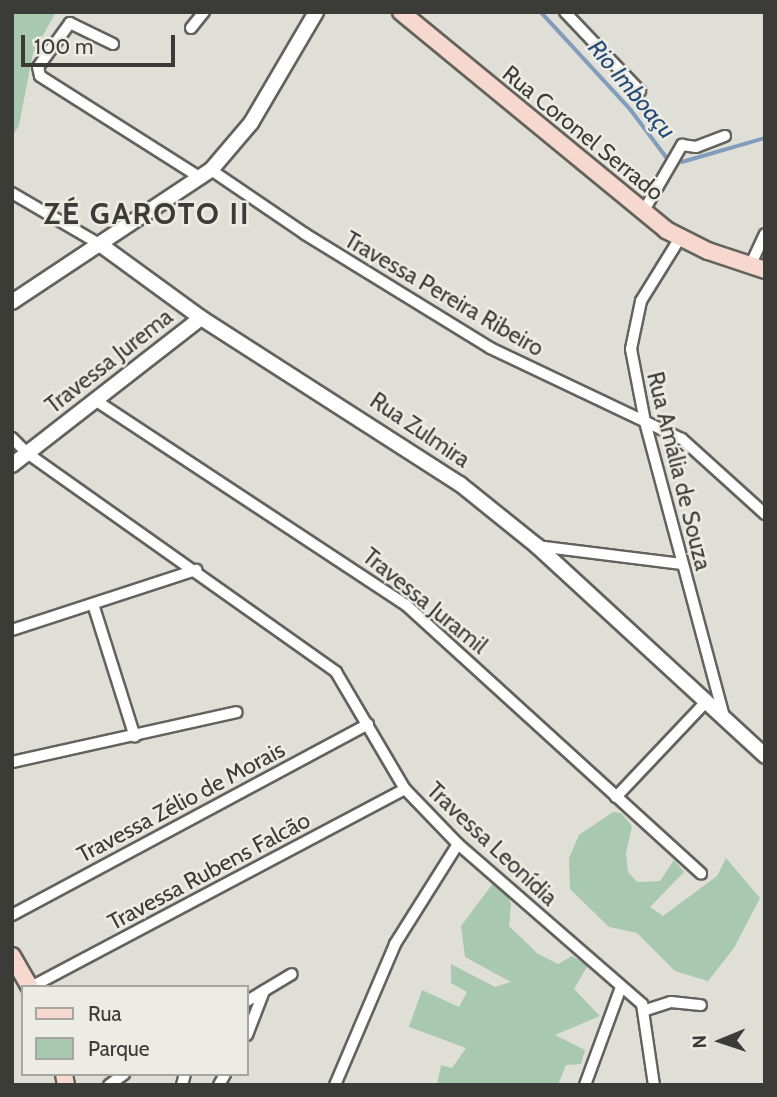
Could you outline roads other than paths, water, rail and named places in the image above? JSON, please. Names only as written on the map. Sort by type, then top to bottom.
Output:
[{"type":"main road","points":[[12,302],[206,174],[251,123],[316,12]]},
{"type":"main road","name":"Rua Coronel Serrado","points":[[401,12],[643,212],[680,238],[757,268]]},
{"type":"main road","name":"Rua Zulmira","points":[[101,245],[201,318],[432,464],[537,546],[765,756]]},
{"type":"main road","name":"Travessa Jurema","points":[[12,465],[201,318]]},
{"type":"main road","points":[[12,956],[29,985]]},
{"type":"street","points":[[191,29],[204,12]]},
{"type":"street","points":[[565,12],[640,91]]},
{"type":"street","name":"Travessa Pereira Ribeiro","points":[[113,44],[70,23],[38,67],[40,76],[490,348],[645,422],[699,452],[765,514]]},
{"type":"street","points":[[643,212],[682,145],[696,146],[725,136]]},
{"type":"street","name":"Rua Zulmira","points":[[12,193],[101,245]]},
{"type":"street","points":[[757,268],[765,234]]},
{"type":"street","name":"Rua Amália de Souza","points":[[680,238],[641,301],[633,327],[634,376],[681,564],[725,719]]},
{"type":"street","name":"Travessa Juramil","points":[[94,400],[407,605],[701,873]]},
{"type":"street","name":"Travessa Leonídia","points":[[12,438],[27,453],[196,570],[336,672],[405,789],[458,844],[646,1010]]},
{"type":"street","points":[[537,546],[681,564]]},
{"type":"street","points":[[12,630],[196,570]]},
{"type":"street","points":[[93,604],[135,737]]},
{"type":"street","points":[[616,797],[705,703]]},
{"type":"street","points":[[12,762],[135,737],[237,712]]},
{"type":"street","name":"Travessa Zélio de Morais","points":[[12,915],[368,724]]},
{"type":"street","name":"Travessa Rubens Falcão","points":[[34,985],[405,789]]},
{"type":"street","points":[[335,1085],[395,944],[458,844]]},
{"type":"street","points":[[248,1000],[292,974]]},
{"type":"street","points":[[584,1085],[621,987]]},
{"type":"street","points":[[248,1032],[264,992]]},
{"type":"street","points":[[654,1085],[646,1010],[671,1002],[701,1005]]},
{"type":"waterway","name":"Rio Imboaçu","points":[[541,12],[631,110],[667,158]]},
{"type":"waterway","points":[[682,162],[765,138]]},
{"type":"district","name":"ZÉ GAROTO II","points":[[147,214]]}]
